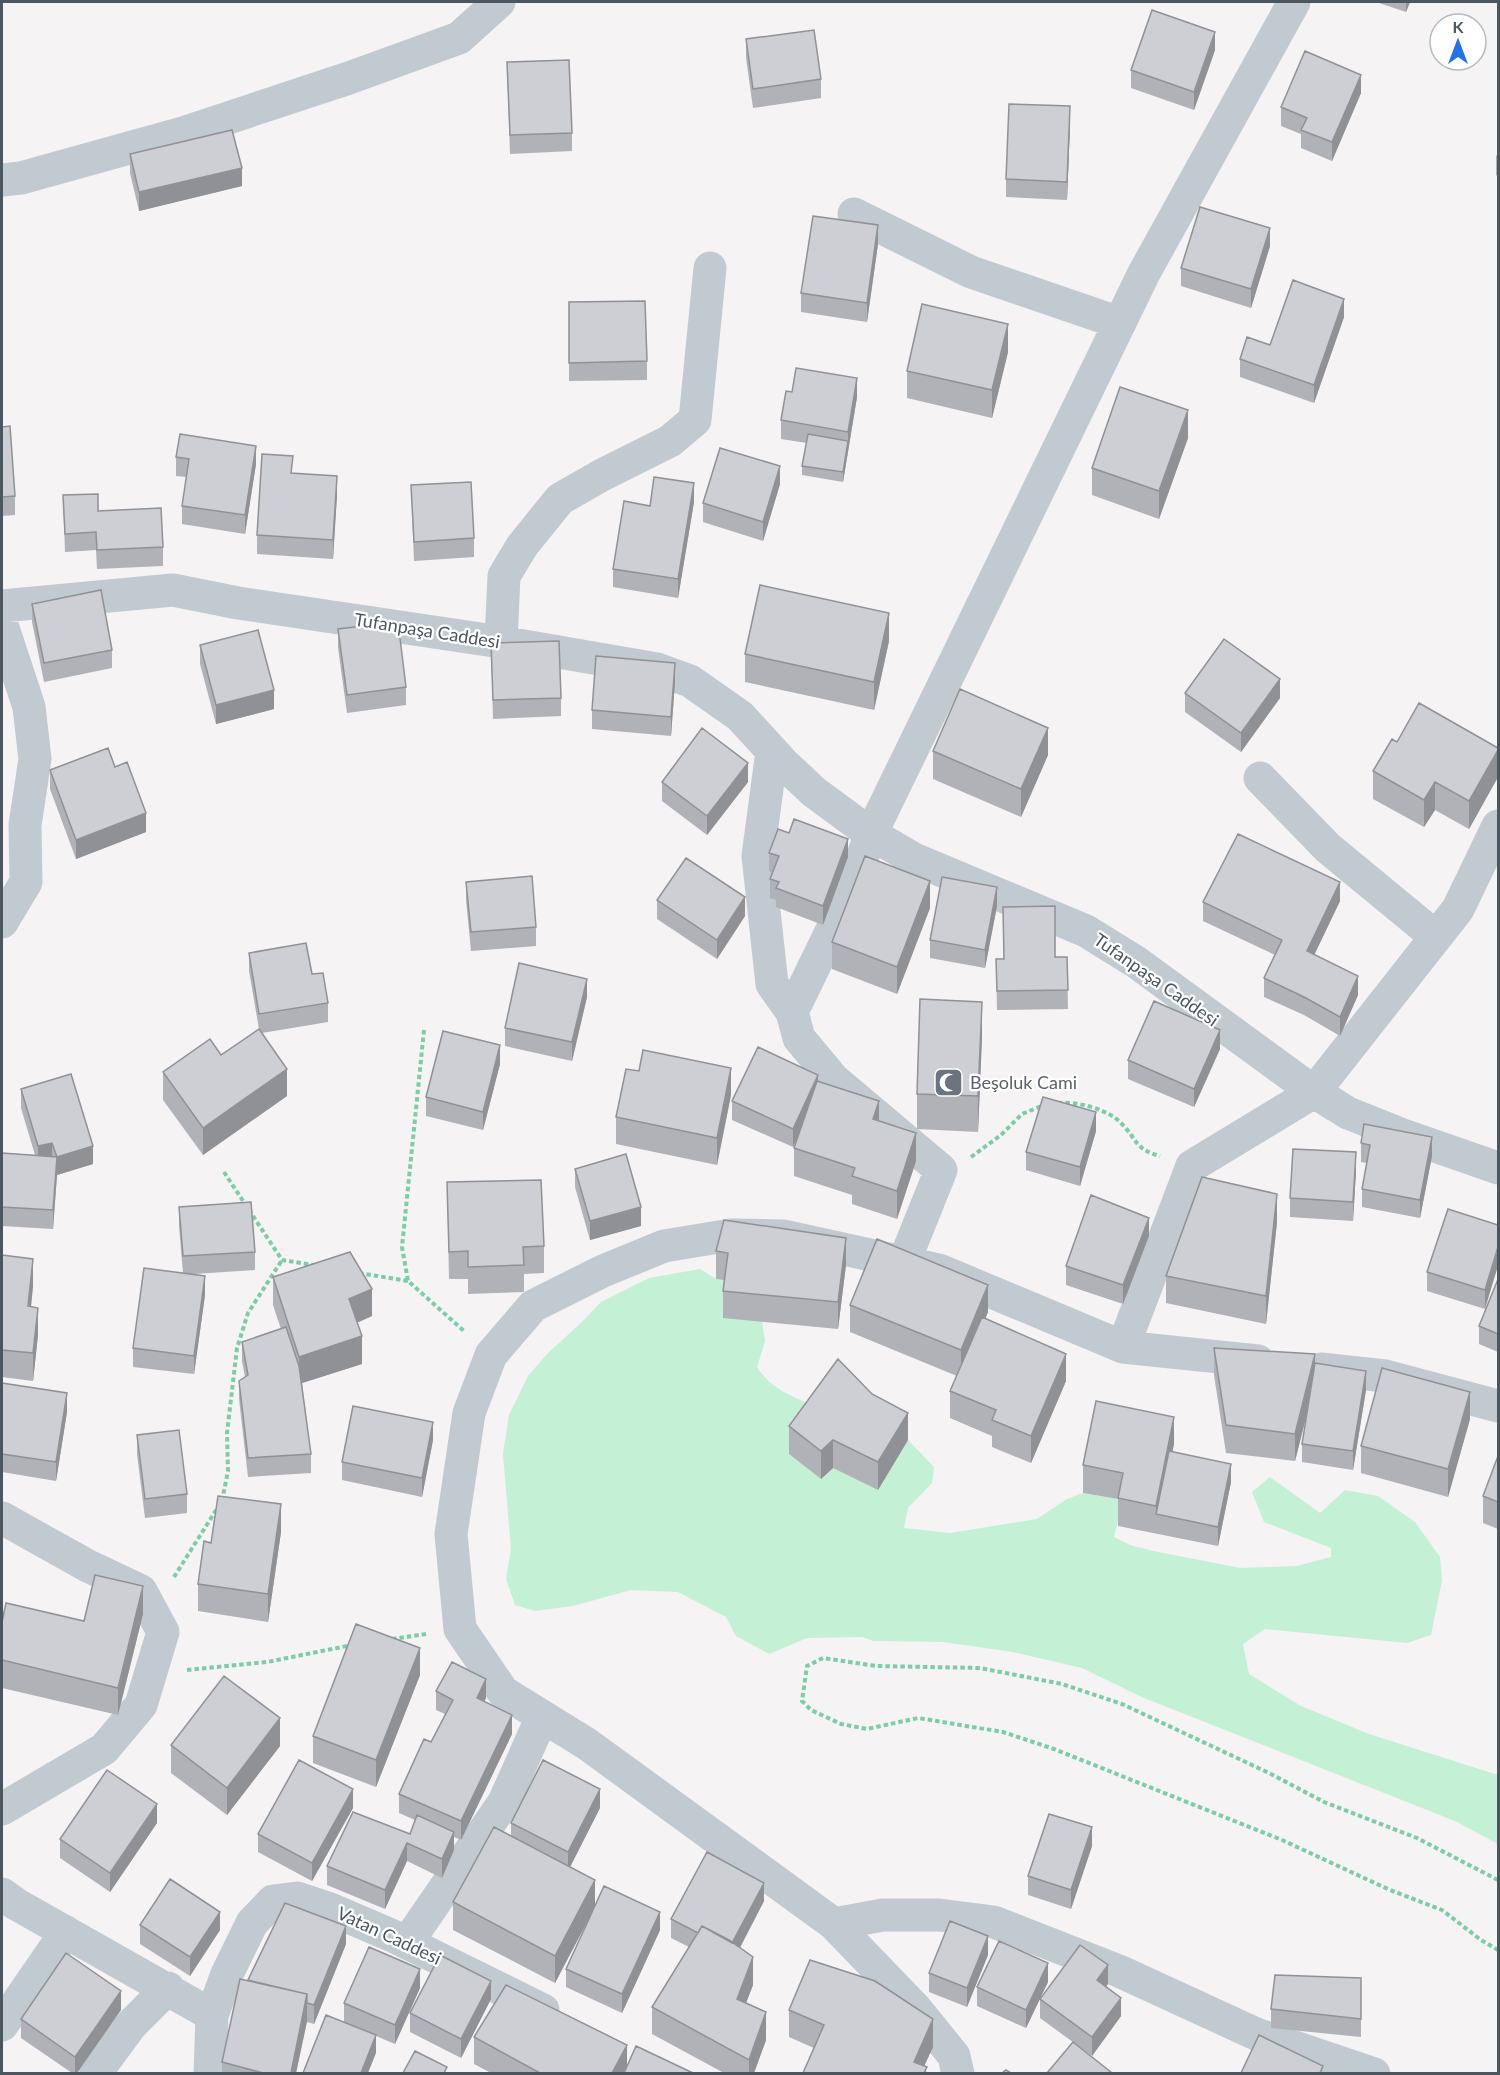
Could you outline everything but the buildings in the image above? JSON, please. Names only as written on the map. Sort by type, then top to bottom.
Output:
[{"type":"street","points":[[2,180],[21,178],[183,133],[350,78],[459,38],[499,2]]},
{"type":"street","points":[[792,1012],[845,903],[871,834],[1144,273],[1294,2]]},
{"type":"street","points":[[854,214],[971,273],[1120,323]]},
{"type":"street","points":[[501,642],[504,576],[522,546],[560,499],[670,441],[695,420],[710,268]]},
{"type":"street","name":"Tufanpaşa Caddesi","points":[[2,606],[173,590],[238,603],[501,642],[657,669],[690,681],[740,716],[814,792],[871,834],[914,859],[1086,931],[1136,962],[1314,1092],[1348,1113],[1402,1135],[1498,1167]]},
{"type":"street","points":[[2,625],[29,707],[35,759],[25,825],[26,882],[2,922]]},
{"type":"street","points":[[772,751],[758,856],[772,984],[792,1012],[799,1038],[834,1080],[941,1170],[904,1262]]},
{"type":"street","points":[[1260,778],[1328,848],[1436,937]]},
{"type":"street","points":[[1123,1347],[1192,1166],[1314,1092],[1458,909],[1498,826]]},
{"type":"street","points":[[958,2073],[954,2056],[922,2017],[834,1924],[587,1744],[503,1692],[460,1629],[451,1534],[469,1413],[491,1355],[533,1306],[603,1271],[664,1245],[731,1235],[784,1236],[939,1270],[1123,1347],[1385,1376],[1498,1406]]},
{"type":"street","points":[[2,1518],[88,1566],[141,1591],[163,1632],[141,1705],[104,1749],[2,1809]]},
{"type":"street","points":[[407,1943],[504,1802],[542,1717]]},
{"type":"street","points":[[2,1894],[212,2015]]},
{"type":"street","name":"Vatan Caddesi","points":[[210,2073],[212,2015],[227,1974],[252,1923],[273,1901],[297,1898],[330,1909],[407,1943],[570,2024]]},
{"type":"street","points":[[834,1924],[883,1915],[939,1915],[994,1922],[1119,1971],[1256,2034],[1374,2073]]},
{"type":"street","points":[[2,2025],[66,1932]]},
{"type":"street","points":[[95,2073],[131,2025],[168,1988]]},
{"type":"path","points":[[408,1281],[402,1247],[424,1030]]},
{"type":"path","points":[[941,1170],[966,1161],[1001,1135],[1022,1113],[1041,1105],[1065,1102],[1093,1107],[1119,1121],[1143,1152],[1192,1166]]},
{"type":"path","points":[[224,1172],[282,1260],[316,1266]]},
{"type":"path","points":[[152,1612],[224,1497],[228,1471],[227,1433],[237,1348],[248,1313],[282,1260]]},
{"type":"path","points":[[351,1271],[408,1281],[491,1355]]},
{"type":"path","points":[[383,1640],[460,1629]]},
{"type":"path","points":[[151,1674],[267,1662],[360,1643]]},
{"type":"path","points":[[1498,1880],[1417,1838],[1324,1802],[1269,1773],[1122,1704],[1062,1684],[980,1668],[876,1666],[824,1658],[807,1666],[802,1701],[811,1710],[841,1724],[867,1729],[918,1718],[1003,1732],[1054,1749],[1282,1840],[1390,1890],[1442,1910],[1498,1950]]},
{"type":"green space","points":[[700,1269],[716,1279],[728,1280],[762,1322],[765,1341],[757,1367],[763,1375],[786,1393],[822,1409],[789,1454],[820,1478],[833,1468],[878,1489],[908,1440],[934,1467],[932,1483],[908,1508],[904,1528],[950,1533],[1037,1519],[1067,1499],[1083,1493],[1123,1500],[1114,1537],[1130,1545],[1153,1551],[1240,1568],[1297,1566],[1331,1557],[1331,1548],[1264,1522],[1252,1492],[1270,1477],[1320,1513],[1345,1490],[1378,1496],[1415,1522],[1440,1557],[1442,1581],[1431,1635],[1407,1643],[1265,1629],[1243,1644],[1249,1674],[1301,1706],[1369,1734],[1498,1775],[1498,1844],[1455,1821],[1144,1698],[1082,1668],[1013,1652],[943,1642],[873,1641],[863,1637],[807,1638],[769,1654],[736,1636],[726,1617],[678,1592],[631,1590],[573,1606],[535,1611],[515,1605],[506,1579],[511,1549],[503,1454],[509,1415],[528,1376],[547,1354],[601,1302],[649,1278]]},
{"type":"place","name":"Beşoluk Cami","points":[[949,1083]]}]
